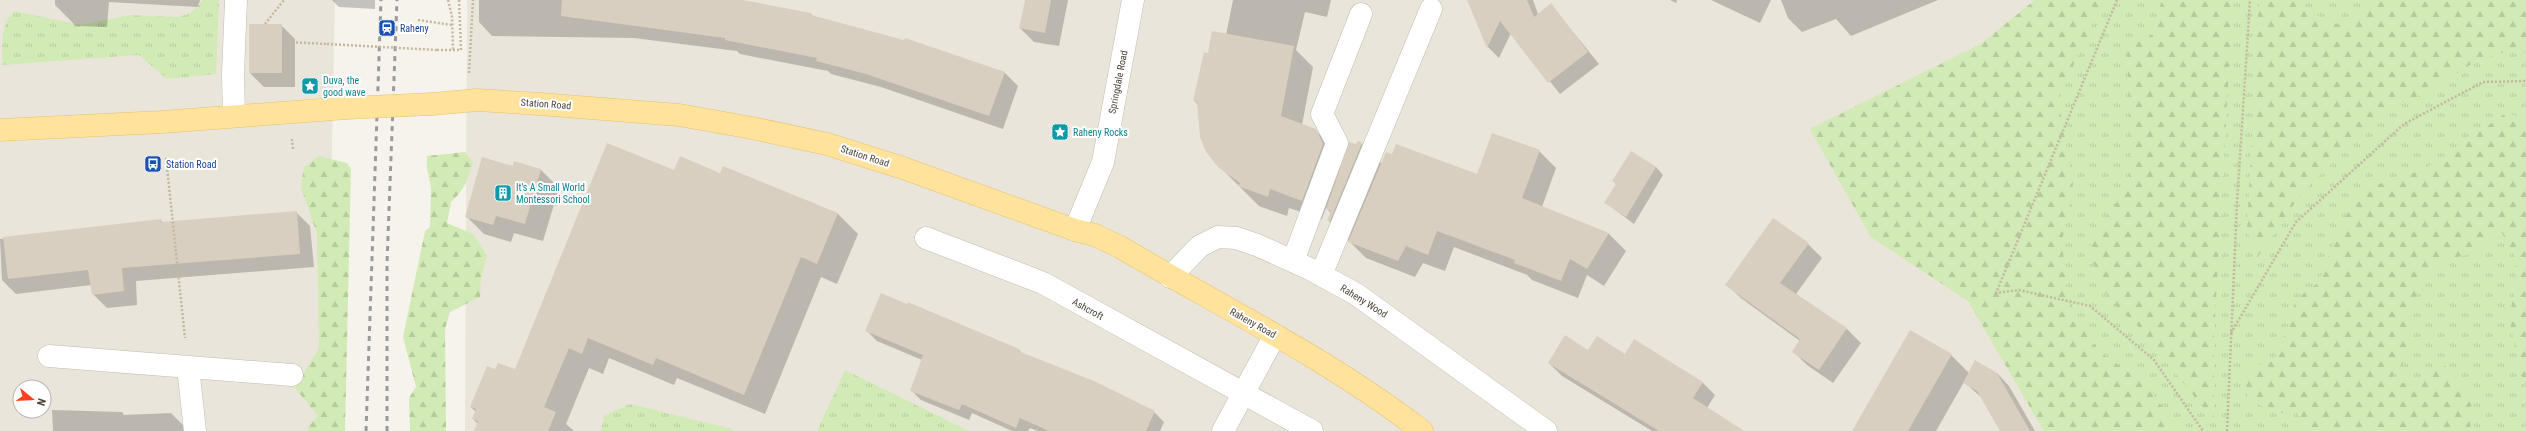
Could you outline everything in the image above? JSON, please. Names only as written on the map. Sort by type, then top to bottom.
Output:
[{"type":"main road","name":"Station Road","points":[[0,130],[477,100],[679,115],[805,139],[903,168],[1075,230]]},
{"type":"main road","name":"Raheny Road","points":[[1075,230],[1095,236],[1120,247],[1170,277],[1275,335],[1393,408],[1422,431]]},
{"type":"street","points":[[234,116],[233,74],[236,0]]},
{"type":"street","name":"Springdale Road","points":[[1075,230],[1103,162],[1133,0]]},
{"type":"street","points":[[1321,275],[1431,9]]},
{"type":"street","points":[[1293,261],[1337,143],[1322,114],[1361,14]]},
{"type":"street","name":"Raheny Wood","points":[[1170,277],[1200,246],[1218,236],[1236,238],[1257,245],[1293,261],[1356,294],[1398,322],[1500,400],[1546,431]]},
{"type":"street","name":"Ashcroft","points":[[926,238],[1042,283],[1243,395],[1293,419],[1312,431]]},
{"type":"street","points":[[1223,431],[1275,335]]},
{"type":"street","points":[[50,356],[292,375]]},
{"type":"street","points":[[188,367],[195,431]]},
{"type":"path","points":[[264,24],[284,0]]},
{"type":"path","points":[[448,0],[452,25],[452,50]]},
{"type":"path","points":[[293,148],[286,88],[287,42],[461,50],[459,0]]},
{"type":"path","points":[[473,0],[468,73],[477,100]]},
{"type":"path","points":[[2117,0],[1996,293],[2020,290],[2090,306],[2154,360],[2203,431]]},
{"type":"path","points":[[2227,431],[2250,0]]},
{"type":"path","points":[[418,20],[452,25]]},
{"type":"path","points":[[264,88],[265,73]]},
{"type":"path","points":[[2231,334],[2296,222],[2404,124],[2483,82],[2526,81]]},
{"type":"path","points":[[166,158],[188,367]]},
{"type":"shaded area","points":[[0,0],[335,0],[326,431],[0,431]]},
{"type":"shaded area","points":[[467,0],[2526,0],[2526,431],[465,431]]},
{"type":"green space","points":[[202,0],[219,0],[216,74],[167,79],[139,55],[2,65],[3,35],[10,15],[15,11],[80,25],[129,15],[178,17],[188,14],[199,6]]},
{"type":"green space","points":[[2035,0],[2526,0],[2526,431],[2044,431],[1968,301],[1871,237],[1810,129],[1981,44]]},
{"type":"green space","points":[[2035,0],[2105,0],[2058,97],[2073,184],[2062,242],[2068,301],[2099,352],[2147,385],[2179,431],[2044,431],[1968,301],[1871,237],[1810,129],[1981,44]]},
{"type":"green space","points":[[2162,0],[2233,0],[2214,333],[2214,421],[2136,324],[2110,300],[2097,276],[2090,246],[2128,183],[2131,162],[2127,48],[2152,35]]},
{"type":"green space","points":[[2259,0],[2304,0],[2307,11],[2345,27],[2379,0],[2526,0],[2526,53],[2516,49],[2478,60],[2416,98],[2389,106],[2301,194],[2257,258],[2247,230]]},
{"type":"green space","points":[[2506,113],[2526,119],[2526,379],[2521,376],[2509,317],[2516,286],[2515,256],[2501,231],[2471,254],[2440,261],[2421,283],[2411,308],[2411,353],[2390,380],[2415,386],[2444,365],[2472,396],[2470,431],[2305,431],[2297,413],[2274,413],[2247,398],[2246,371],[2275,357],[2287,330],[2296,299],[2318,283],[2341,224],[2363,188],[2396,180],[2430,166]]},
{"type":"green space","points":[[465,152],[473,162],[465,184],[459,194],[451,202],[447,223],[473,234],[487,256],[481,278],[480,297],[450,312],[445,329],[446,431],[410,431],[409,398],[416,387],[403,337],[425,231],[430,227],[431,188],[427,168],[427,156]]},
{"type":"green space","points":[[319,156],[347,163],[351,169],[345,431],[308,431],[308,427],[318,416],[295,388],[319,348],[317,234],[301,187],[304,167]]},
{"type":"green space","points":[[845,370],[969,431],[817,431]]},
{"type":"green space","points":[[630,404],[735,431],[601,431],[604,416]]},
{"type":"building","points":[[562,0],[743,0],[811,13],[811,15],[904,40],[905,38],[1005,72],[989,116],[866,74],[816,61],[817,58],[725,40],[725,38],[561,16]]},
{"type":"building","points":[[1025,0],[1051,0],[1045,33],[1019,28]]},
{"type":"building","points":[[1467,0],[1527,0],[1534,17],[1551,3],[1588,52],[1548,83],[1500,21],[1487,48]]},
{"type":"building","points":[[249,24],[282,24],[282,73],[249,73]]},
{"type":"building","points":[[1212,31],[1294,46],[1281,116],[1316,129],[1323,144],[1302,201],[1270,189],[1268,197],[1238,186],[1240,183],[1218,167],[1206,152],[1200,137],[1197,102],[1193,101],[1204,52],[1208,53]]},
{"type":"building","points":[[1492,133],[1540,150],[1522,198],[1609,233],[1587,269],[1570,259],[1561,281],[1514,263],[1515,260],[1437,231],[1428,255],[1406,246],[1398,261],[1348,242],[1386,152],[1392,154],[1396,144],[1477,174]]},
{"type":"building","points":[[1358,141],[1362,143],[1330,221],[1327,220],[1331,211],[1326,209],[1349,142],[1356,144]]},
{"type":"building","points":[[607,143],[674,170],[680,156],[720,173],[723,166],[838,213],[817,264],[801,257],[744,395],[656,358],[653,365],[588,338],[582,354],[569,348],[544,407],[556,412],[548,431],[474,431],[478,421],[472,419],[476,409],[470,407],[487,366],[495,369],[498,363],[515,369]]},
{"type":"building","points":[[1631,151],[1656,167],[1626,217],[1604,203],[1616,184],[1612,181]]},
{"type":"building","name":"It's A Small World Montessori School","points":[[482,157],[513,166],[514,161],[541,169],[525,224],[496,216],[493,225],[465,217]]},
{"type":"building","points":[[297,211],[300,254],[122,268],[124,291],[92,295],[88,270],[8,279],[3,237],[161,219],[161,222]]},
{"type":"building","points":[[1773,218],[1809,243],[1780,283],[1847,328],[1819,370],[1792,352],[1800,339],[1725,285]]},
{"type":"building","points":[[881,293],[907,304],[908,302],[1019,349],[1018,351],[1094,381],[1155,411],[1146,431],[1049,431],[1020,418],[1016,428],[962,404],[959,410],[910,391],[923,355],[865,331]]},
{"type":"building","points":[[1910,330],[1952,354],[1908,431],[1852,431]]},
{"type":"building","points":[[1565,335],[1588,350],[1597,336],[1625,354],[1634,339],[1703,382],[1693,398],[1744,431],[1659,431],[1548,363]]},
{"type":"building","points":[[1975,360],[1997,373],[2030,431],[2000,431],[1977,391],[1963,383]]},
{"type":"railway","points":[[366,431],[381,0]]},
{"type":"railway","points":[[387,431],[387,263],[397,0]]},
{"type":"place","name":"Raheny","points":[[387,28]]},
{"type":"place","name":"Duva, the good wave","points":[[310,86]]},
{"type":"place","name":"Raheny Rocks","points":[[1060,132]]},
{"type":"place","name":"Station Road","points":[[153,164]]},
{"type":"place","name":"It's A Small World Montessori School","points":[[503,193]]}]
